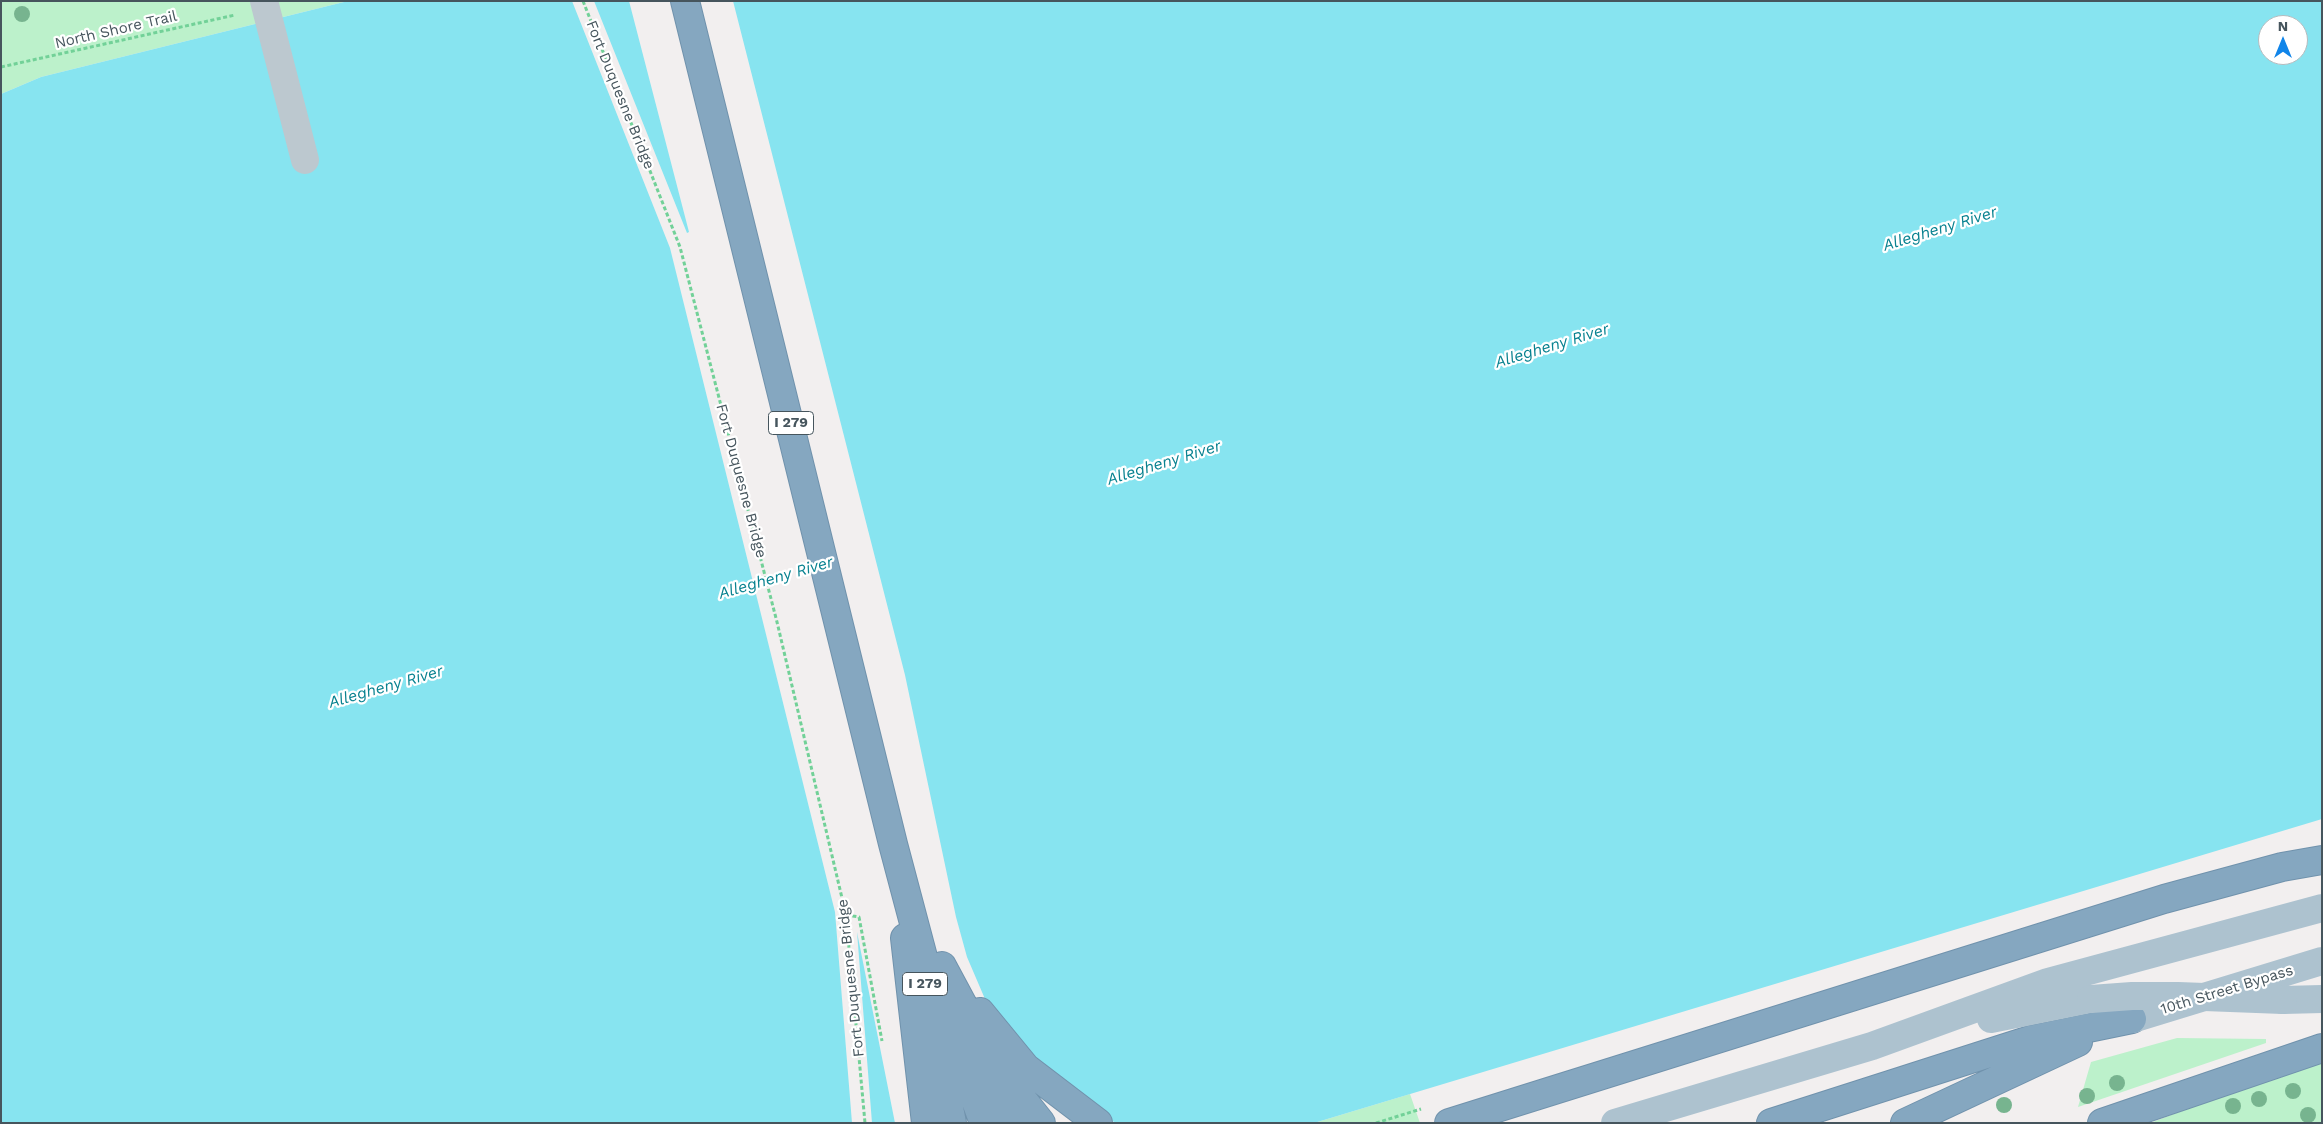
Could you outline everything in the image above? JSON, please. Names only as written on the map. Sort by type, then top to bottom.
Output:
[{"type":"highway","name":"I 279","points":[[686,1],[894,845],[927,992],[952,1123]]},
{"type":"highway","name":"I 279","points":[[894,845],[926,1123]]},
{"type":"highway","points":[[894,845],[941,964],[986,1048],[1007,1080],[1041,1123]]},
{"type":"highway","points":[[894,845],[924,957],[984,1123]]},
{"type":"highway","points":[[1449,1123],[2164,899],[2282,867],[2322,860]]},
{"type":"highway","points":[[941,964],[1026,1068],[1098,1123]]},
{"type":"highway","points":[[1772,1123],[2030,1040],[2132,1019]]},
{"type":"highway","points":[[1905,1123],[2041,1058],[2132,1019]]},
{"type":"highway","points":[[953,1036],[1016,1123]]},
{"type":"highway","points":[[2102,1123],[2322,1048]]},
{"type":"main road","points":[[1615,1123],[1872,1046],[2048,982],[2322,908]]},
{"type":"main road","name":"10th Street Bypass","points":[[2132,1019],[2322,961]]},
{"type":"main road","points":[[1872,1046],[2029,1010],[2091,999],[2132,996],[2283,1000],[2322,999]]},
{"type":"street","points":[[264,5],[305,160]]},
{"type":"path","name":"Fort Duquesne Bridge","points":[[583,1],[680,247],[777,622],[846,915],[865,1123]]},
{"type":"path","name":"North Shore Trail","points":[[1,67],[264,5]]},
{"type":"path","points":[[846,915],[859,917],[882,1044]]},
{"type":"green space","points":[[1,1],[348,1],[41,77],[1,94]]},
{"type":"green space","points":[[2177,1038],[2266,1039],[2266,1043],[2078,1107],[2091,1062]]},
{"type":"green space","points":[[2322,1062],[2322,1123],[2150,1123],[2208,1101]]},
{"type":"green space","points":[[1410,1094],[1420,1123],[1314,1123]]},
{"type":"water","name":"Allegheny River","points":[[348,1],[2322,1],[2322,819],[1314,1123],[1,1123],[1,94],[41,77]]},
{"type":"pier","points":[[572,1],[594,1],[687,233],[689,232],[629,1],[733,1],[905,675],[956,917],[967,957],[985,999],[1010,1036],[1103,1116],[1116,1123],[895,1123],[857,932],[872,1123],[852,1123],[835,912],[670,248]]}]
